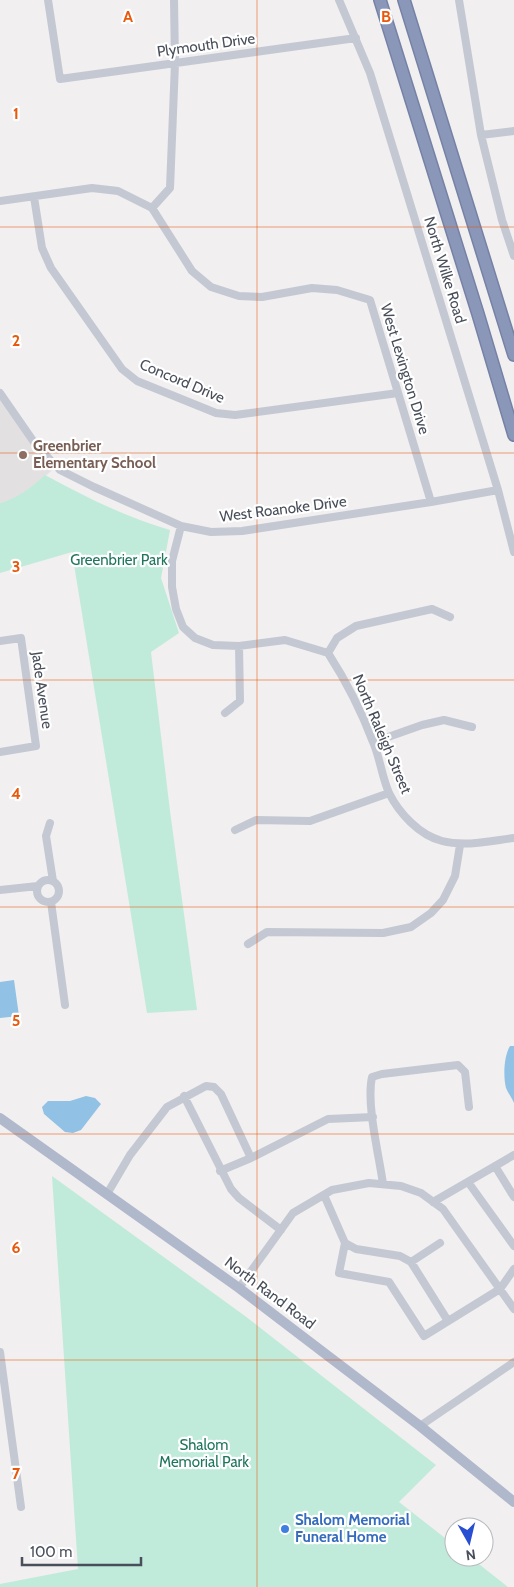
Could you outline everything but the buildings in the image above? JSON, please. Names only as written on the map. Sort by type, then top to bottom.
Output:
[{"type":"highway","points":[[380,0],[514,435]]},
{"type":"highway","points":[[404,0],[514,355]]},
{"type":"main road","name":"North Rand Road","points":[[0,1118],[239,1288],[420,1426],[514,1502]]},
{"type":"street","name":"Plymouth Drive","points":[[48,0],[60,79],[356,38]]},
{"type":"street","points":[[152,208],[170,188],[175,64],[174,0]]},
{"type":"street","name":"North Wilke Road","points":[[339,0],[370,73],[498,490],[514,552]]},
{"type":"street","points":[[458,0],[481,135],[502,220],[514,256]]},
{"type":"street","points":[[481,135],[514,131]]},
{"type":"street","name":"West Lexington Drive","points":[[0,201],[92,188],[118,190],[152,208],[192,271],[211,287],[239,296],[262,297],[312,288],[337,290],[370,300],[431,502]]},
{"type":"street","name":"Concord Drive","points":[[34,197],[42,248],[51,268],[122,369],[137,381],[216,413],[235,415],[398,393]]},
{"type":"street","name":"West Roanoke Drive","points":[[0,393],[36,445],[60,470],[181,526],[211,532],[242,531],[498,490]]},
{"type":"street","points":[[181,526],[172,561],[172,587],[176,609],[183,627],[195,638],[213,645],[239,646],[285,640],[328,652],[337,638],[356,626],[432,609],[450,617]]},
{"type":"street","name":"Jade Avenue","points":[[0,641],[21,638],[36,746],[0,752]]},
{"type":"street","points":[[225,713],[240,701],[239,646]]},
{"type":"street","name":"North Raleigh Street","points":[[328,652],[350,687],[374,742],[389,793],[402,813],[419,830],[439,840],[460,845],[514,838]]},
{"type":"street","points":[[374,742],[422,725],[444,720],[472,727]]},
{"type":"street","points":[[235,830],[256,820],[310,821],[389,793]]},
{"type":"street","points":[[50,823],[46,836],[52,881]]},
{"type":"street","points":[[248,944],[267,932],[383,933],[411,927],[431,913],[443,900],[455,876],[460,845]]},
{"type":"street","points":[[42,881],[52,881],[57,884],[59,891],[57,898],[51,902],[44,901],[38,896],[38,886],[42,881]]},
{"type":"street","points":[[0,890],[38,886]]},
{"type":"street","points":[[51,902],[66,1005]]},
{"type":"street","points":[[383,1184],[373,1118],[370,1087],[372,1077],[382,1074],[458,1065],[465,1072],[469,1107]]},
{"type":"street","points":[[107,1194],[130,1156],[167,1107],[184,1096],[206,1086],[216,1089],[221,1094],[251,1158]]},
{"type":"street","points":[[184,1096],[220,1171],[231,1189],[239,1198],[280,1230]]},
{"type":"street","points":[[220,1171],[328,1120],[373,1118]]},
{"type":"street","points":[[433,1202],[514,1155]]},
{"type":"street","points":[[495,1166],[514,1197]]},
{"type":"street","points":[[468,1182],[514,1246]]},
{"type":"street","points":[[239,1288],[293,1214],[332,1190],[369,1183],[383,1184],[401,1186],[421,1192],[443,1209],[514,1309]]},
{"type":"street","points":[[324,1195],[345,1243],[339,1274],[389,1282],[424,1336],[500,1289],[514,1269]]},
{"type":"street","points":[[345,1243],[356,1249],[400,1256],[411,1262],[448,1321]]},
{"type":"street","points":[[411,1262],[440,1243]]},
{"type":"street","points":[[0,1352],[21,1507]]},
{"type":"street","points":[[420,1426],[514,1362]]},
{"type":"shaded area","name":"Greenbrier Elementary School","points":[[0,393],[57,466],[30,489],[11,500],[0,503]]},
{"type":"green space","name":"Greenbrier Park","points":[[45,475],[106,506],[170,530],[161,578],[179,633],[151,652],[197,1010],[147,1013],[72,552],[0,573],[0,503],[24,492]]},
{"type":"green space","name":"Shalom Memorial Park","points":[[52,1176],[245,1316],[436,1465],[399,1502],[444,1537],[444,1567],[483,1567],[508,1587],[0,1587],[0,1584],[78,1569]]},
{"type":"water","points":[[14,980],[19,1016],[0,1018],[0,982]]},
{"type":"water","points":[[510,1046],[514,1046],[514,1103],[506,1088],[505,1078],[505,1061]]},
{"type":"water","points":[[86,1096],[95,1098],[101,1104],[81,1130],[73,1133],[65,1132],[44,1114],[42,1107],[48,1101],[70,1101]]},
{"type":"place","name":"Greenbrier Elementary School","points":[[23,455]]},
{"type":"place","name":"Shalom Memorial Funeral Home","points":[[285,1529]]}]
